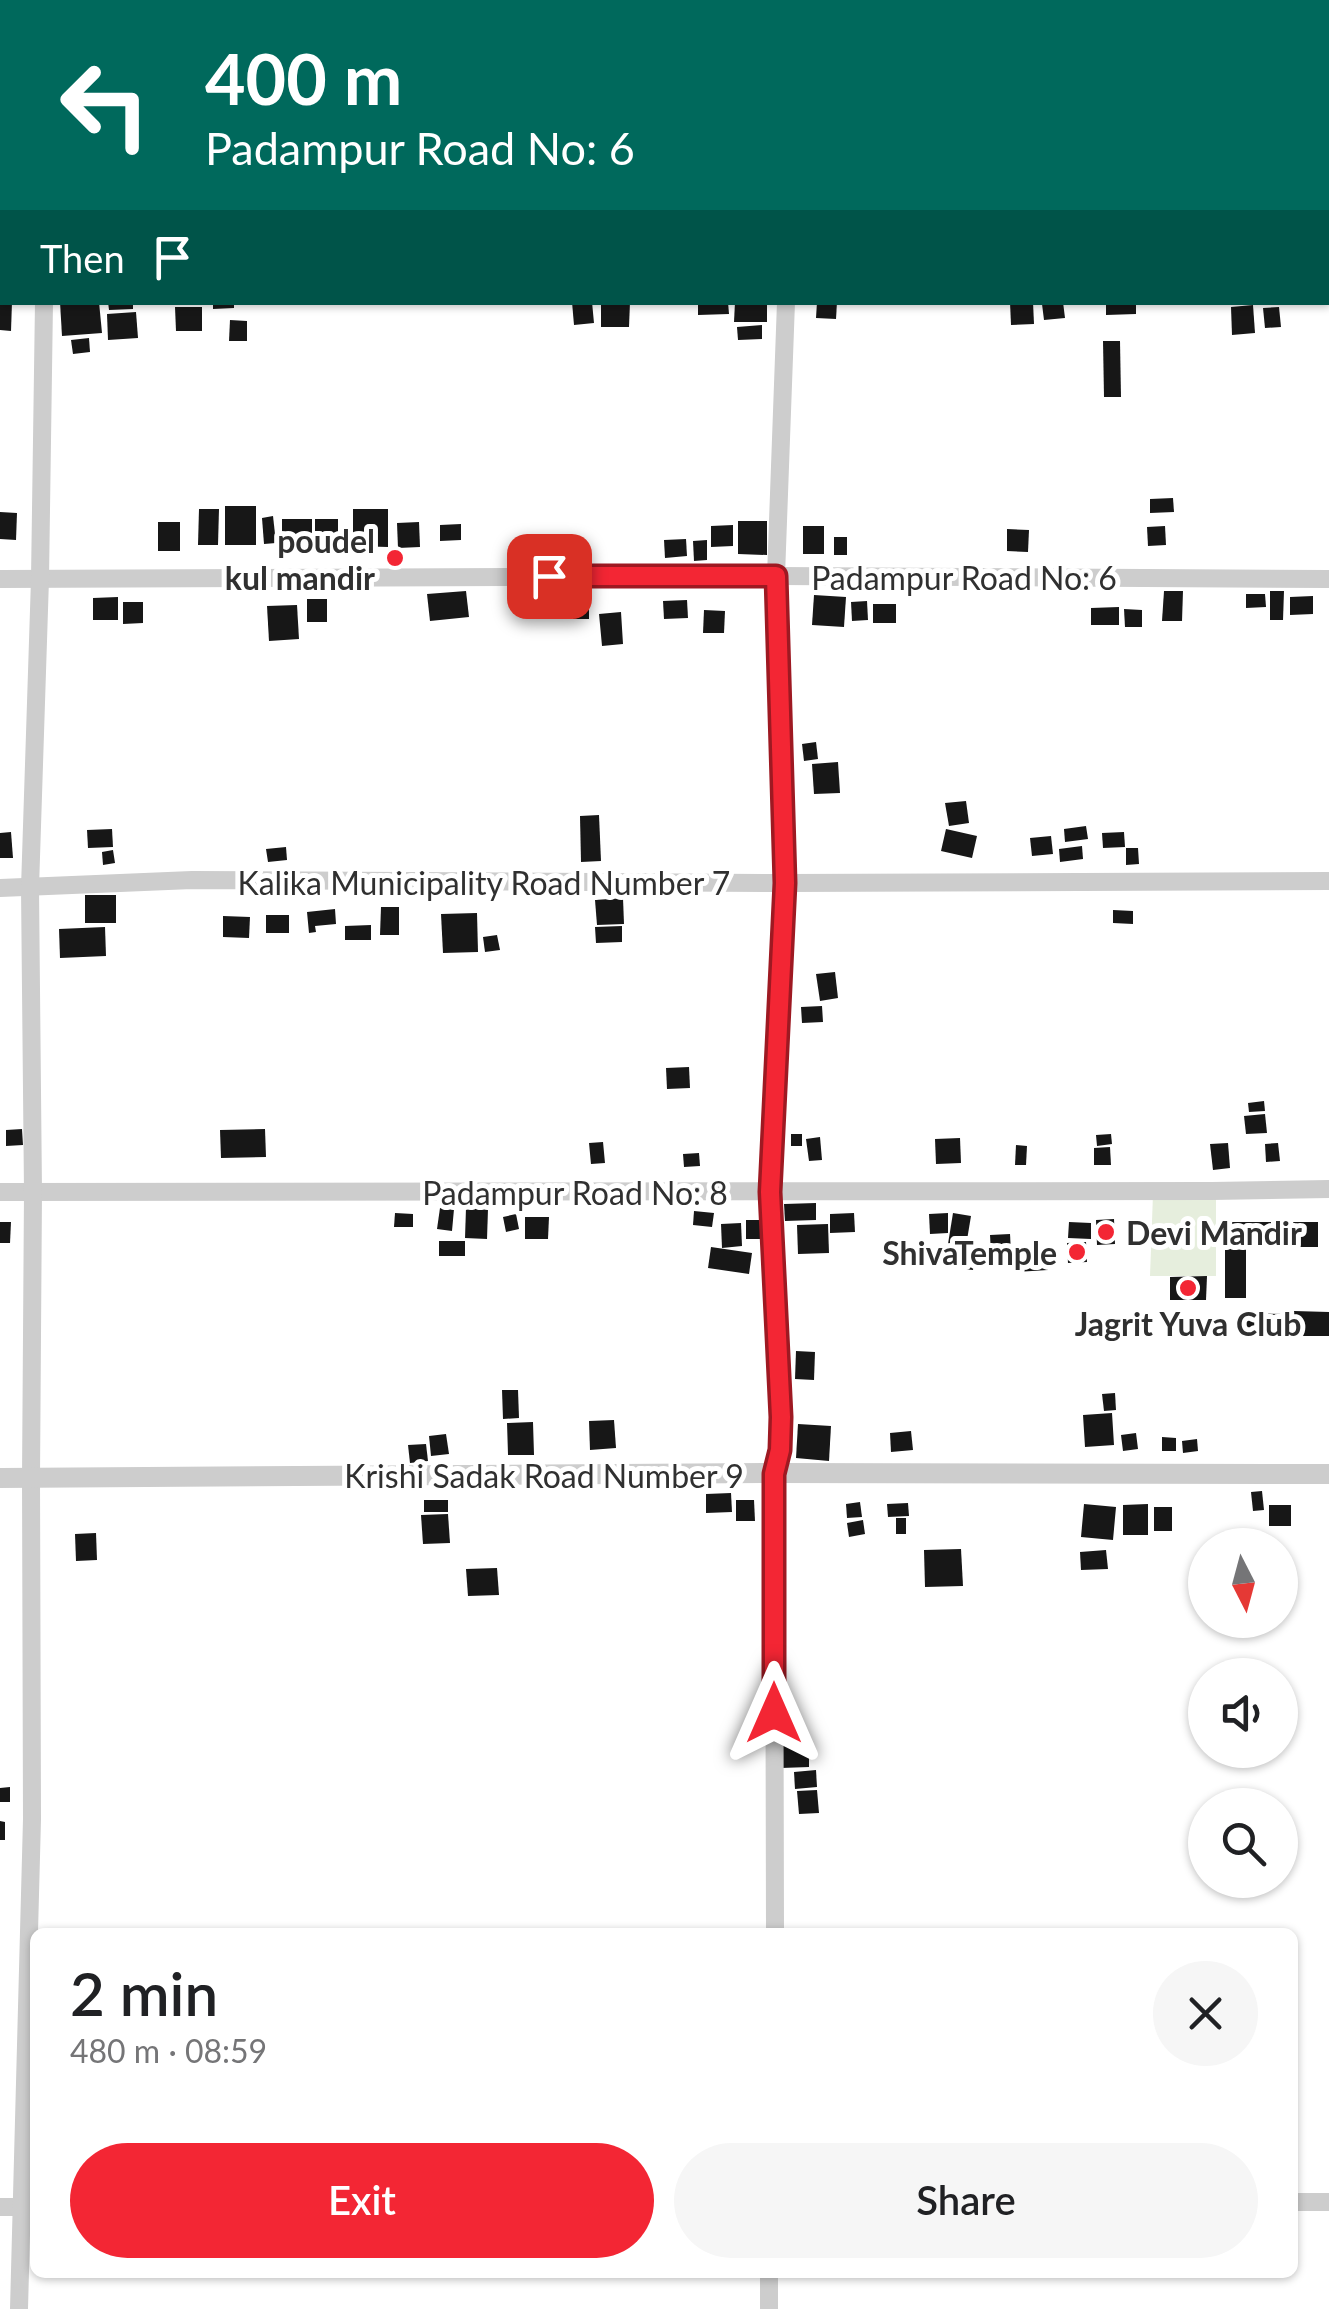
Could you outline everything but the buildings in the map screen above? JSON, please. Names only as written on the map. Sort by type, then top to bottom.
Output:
[{"type":"street","points":[[31,1928],[34,1192],[30,888],[44,305]]},
{"type":"street","points":[[774,1928],[774,1474],[780,1450],[781,1417],[770,1192],[785,883],[776,576],[786,305]]},
{"type":"street","name":"Padampur Road No: 6","points":[[0,579],[776,576],[1329,580]]},
{"type":"street","name":"Kalika Municipality Road Number 7","points":[[0,888],[192,880],[1329,881]]},
{"type":"street","name":"Padampur Road No: 8","points":[[0,1192],[1329,1189]]},
{"type":"street","name":"Krishi Sadak Road Number 9","points":[[0,1478],[1329,1474]]},
{"type":"street","points":[[19,2309],[28,2207],[30,2013]]},
{"type":"street","points":[[1298,2202],[1329,2202]]},
{"type":"street","points":[[0,2207],[28,2207]]},
{"type":"street","points":[[769,2278],[770,2309]]},
{"type":"green space","points":[[1153,1194],[1216,1194],[1216,1276],[1150,1276]]},
{"type":"place","name":"poudel kul mandir","points":[[395,558]]},
{"type":"place","name":"Devi Mandir","points":[[1106,1232]]},
{"type":"place","name":"ShivaTemple","points":[[1077,1252]]},
{"type":"place","name":"Jagrit Yuva Club","points":[[1188,1288]]},
{"type":"route","points":[[549,576],[776,576],[785,883],[770,1192],[781,1417],[780,1450],[774,1474],[774,1713]]}]
